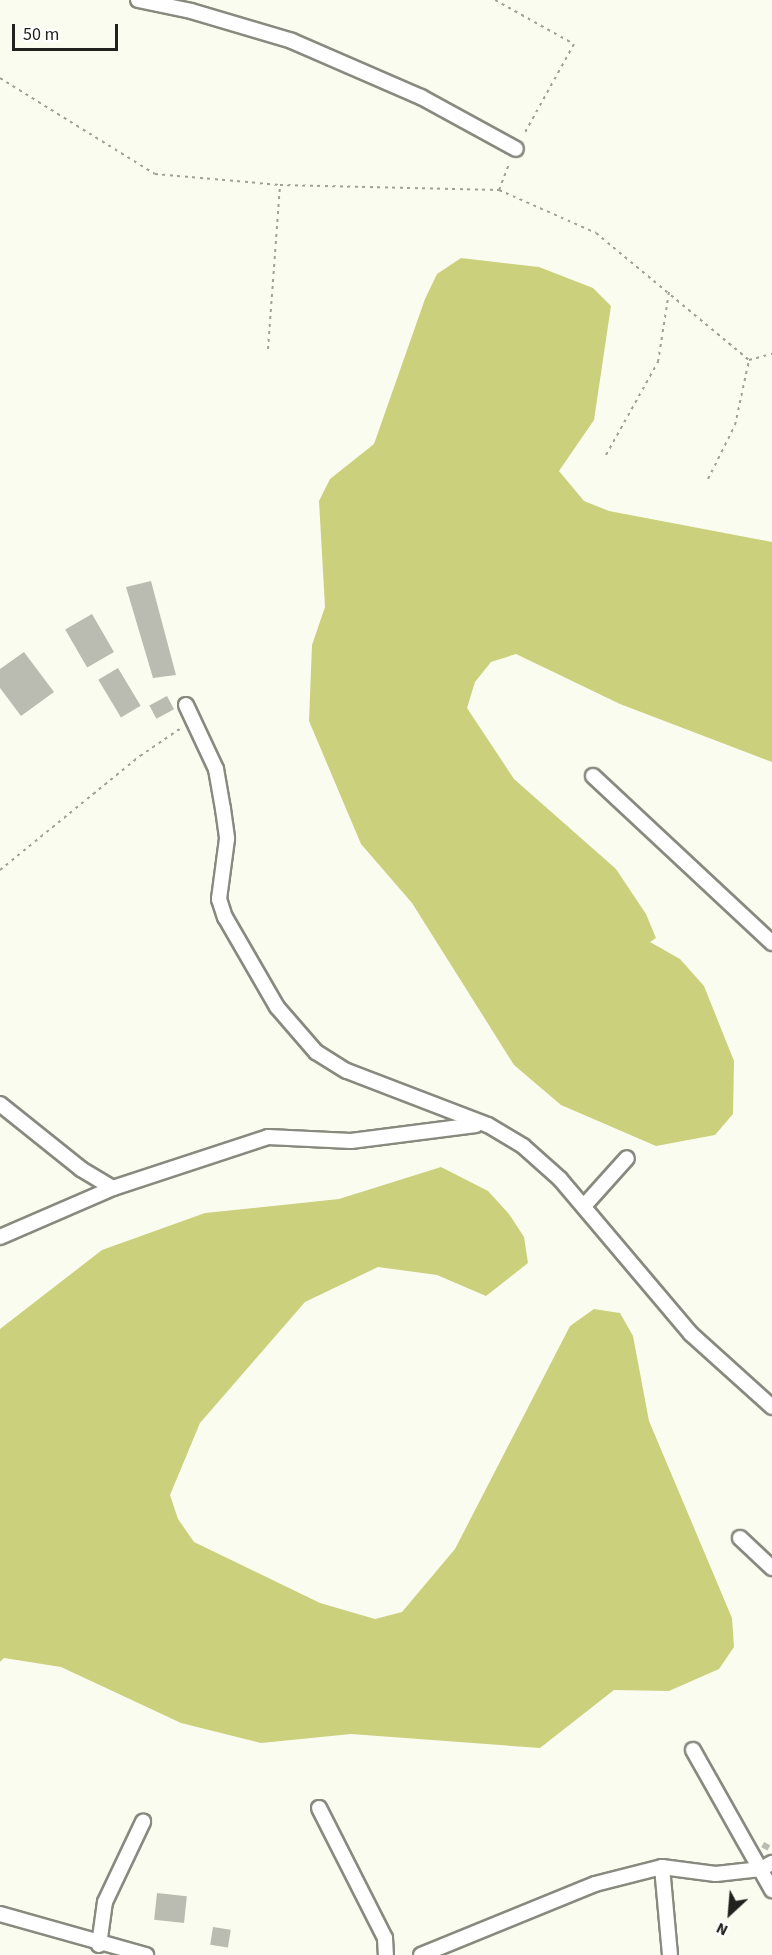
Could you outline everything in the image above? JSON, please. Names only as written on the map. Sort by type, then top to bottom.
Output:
[{"type":"street","points":[[138,0],[190,11],[292,41],[421,97],[516,149]]},
{"type":"street","points":[[186,705],[216,769],[227,839],[219,900],[225,917],[277,1007],[316,1052],[347,1071],[488,1125],[523,1146],[584,1206],[691,1334],[772,1407]]},
{"type":"street","points":[[593,776],[772,943]]},
{"type":"street","points":[[0,1104],[81,1169],[113,1188]]},
{"type":"street","points":[[0,1237],[113,1188],[268,1137],[351,1141],[459,1125],[488,1125]]},
{"type":"street","points":[[584,1206],[627,1158]]},
{"type":"street","points":[[740,1538],[772,1568]]},
{"type":"street","points":[[693,1750],[767,1866],[772,1890]]},
{"type":"street","points":[[320,1808],[385,1938],[386,1955]]},
{"type":"street","points":[[99,1945],[105,1902],[143,1822]]},
{"type":"street","points":[[421,1955],[595,1884],[662,1868],[716,1874],[767,1866]]},
{"type":"street","points":[[662,1868],[670,1955]]},
{"type":"street","points":[[0,1914],[99,1945],[146,1955]]},
{"type":"path","points":[[495,0],[574,44],[516,149],[499,190]]},
{"type":"path","points":[[0,78],[155,174],[279,185],[499,190],[596,233],[749,360]]},
{"type":"path","points":[[268,349],[279,185]]},
{"type":"path","points":[[606,455],[658,362],[669,292]]},
{"type":"path","points":[[749,360],[772,354]]},
{"type":"path","points":[[708,479],[735,425],[749,360]]},
{"type":"path","points":[[0,870],[140,756],[193,720]]},
{"type":"green space","points":[[461,258],[539,267],[593,288],[611,306],[594,420],[559,471],[584,501],[609,511],[772,542],[772,762],[620,704],[516,654],[491,662],[475,682],[467,708],[514,779],[616,869],[646,914],[656,938],[650,942],[680,959],[704,986],[734,1061],[733,1114],[715,1135],[656,1146],[561,1105],[514,1065],[412,903],[361,844],[309,721],[312,645],[325,607],[319,501],[330,479],[374,444],[425,299],[437,274]]},
{"type":"green space","points":[[441,1167],[488,1191],[509,1214],[524,1237],[528,1263],[486,1296],[437,1275],[378,1267],[305,1302],[200,1423],[170,1495],[178,1519],[194,1542],[320,1603],[375,1619],[402,1612],[455,1549],[570,1326],[594,1309],[620,1313],[633,1336],[649,1421],[732,1618],[734,1647],[719,1669],[669,1691],[614,1690],[540,1748],[351,1734],[261,1743],[181,1723],[61,1667],[4,1658],[0,1662],[0,1329],[102,1250],[205,1213],[339,1199]]},
{"type":"building","points":[[151,581],[176,675],[153,678],[126,587]]},
{"type":"building","points":[[92,614],[114,652],[87,668],[65,630]]},
{"type":"building","points":[[24,652],[54,692],[21,716],[0,688],[0,669]]},
{"type":"building","points":[[118,668],[141,706],[121,718],[98,680]]},
{"type":"building","points":[[167,696],[174,709],[156,719],[149,705]]},
{"type":"building","points":[[764,1842],[770,1845],[768,1851],[761,1847]]},
{"type":"building","points":[[157,1893],[187,1896],[184,1923],[154,1920]]},
{"type":"building","points":[[213,1927],[231,1930],[228,1948],[210,1945]]}]
